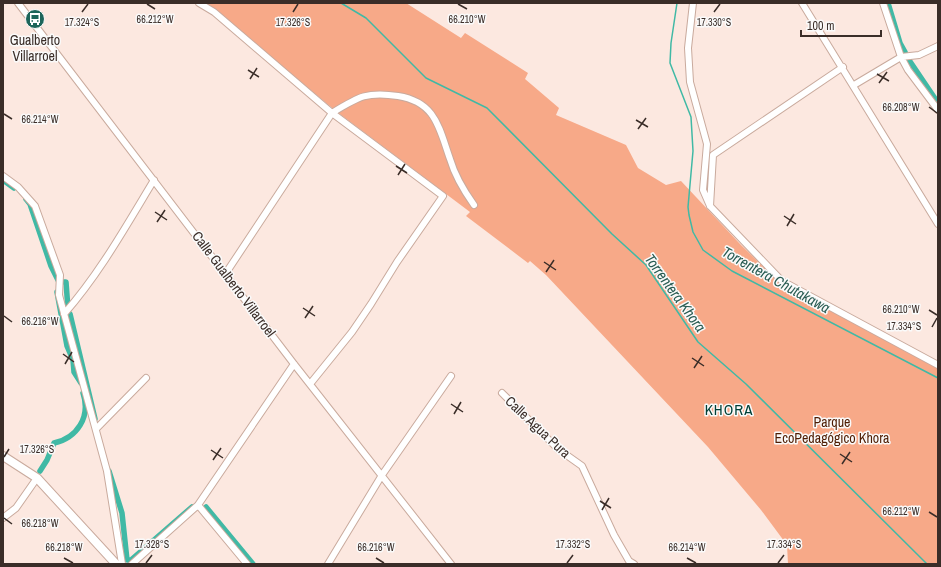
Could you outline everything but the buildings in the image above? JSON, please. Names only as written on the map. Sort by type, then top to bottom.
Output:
[{"type":"main road","points":[[3,456],[37,478],[116,564]]},
{"type":"street","name":"Calle Gualberto Villarroel","points":[[18,3],[87,96],[154,180],[294,364],[451,564]]},
{"type":"street","points":[[199,3],[214,12],[252,43],[332,113],[443,196],[397,262],[352,332],[310,384]]},
{"type":"street","points":[[693,3],[688,48],[690,82],[707,144],[703,190],[710,206],[782,281],[938,365]]},
{"type":"street","points":[[802,3],[854,84],[938,224]]},
{"type":"street","points":[[883,3],[908,70],[938,110]]},
{"type":"street","points":[[854,84],[902,57],[919,55],[938,46]]},
{"type":"street","points":[[710,206],[713,154],[843,67]]},
{"type":"street","points":[[226,273],[332,113],[351,102],[372,93],[409,98],[425,106],[435,119],[460,185],[474,205]]},
{"type":"street","points":[[3,176],[18,187],[35,206],[60,275],[59,295],[107,471],[122,564]]},
{"type":"street","points":[[64,314],[81,295],[110,253],[154,180]]},
{"type":"street","points":[[132,564],[198,505],[294,364]]},
{"type":"street","points":[[328,564],[382,475],[451,376]]},
{"type":"street","points":[[96,429],[146,378]]},
{"type":"street","name":"Calle Agua Pura","points":[[502,393],[558,449],[582,466],[614,535],[626,557],[634,564]]},
{"type":"street","points":[[3,518],[16,508],[37,478]]},
{"type":"street","points":[[198,505],[247,564]]},
{"type":"green space","name":"Parque EcoPedagógico Khora","points":[[203,3],[406,3],[461,38],[465,33],[528,73],[525,79],[559,108],[556,115],[626,145],[638,168],[666,185],[681,181],[741,245],[778,281],[938,368],[938,564],[788,564],[787,545],[761,510],[708,447],[546,275],[530,261],[528,263],[466,216],[470,212],[337,112],[214,10]]},
{"type":"waterway","name":"Torrentera Khora","points":[[341,3],[366,18],[426,78],[487,108],[612,234],[646,265],[698,342],[746,384],[927,564]]},
{"type":"waterway","name":"Torrentera Chutakawa","points":[[677,3],[671,43],[670,63],[691,117],[693,151],[688,207],[693,232],[703,250],[732,271],[938,378]]},
{"type":"waterway","points":[[888,3],[900,43],[905,52]]},
{"type":"waterway","points":[[909,60],[938,103]]},
{"type":"waterway","points":[[3,180],[14,188]]},
{"type":"waterway","points":[[26,199],[30,204],[51,266],[59,282]]},
{"type":"waterway","points":[[64,282],[66,282],[68,309]]},
{"type":"waterway","points":[[57,292],[67,346],[73,360],[74,372],[81,383]]},
{"type":"waterway","points":[[70,314],[95,419]]},
{"type":"waterway","points":[[40,471],[47,460],[54,443],[69,436],[80,425],[85,410],[83,393]]},
{"type":"waterway","points":[[109,471],[122,513],[127,560],[131,560],[192,507]]},
{"type":"waterway","points":[[206,507],[253,564]]},
{"type":"place","name":"Gualberto Villarroel","points":[[35,19]]},
{"type":"district","name":"KHORA","points":[[729,410]]}]
